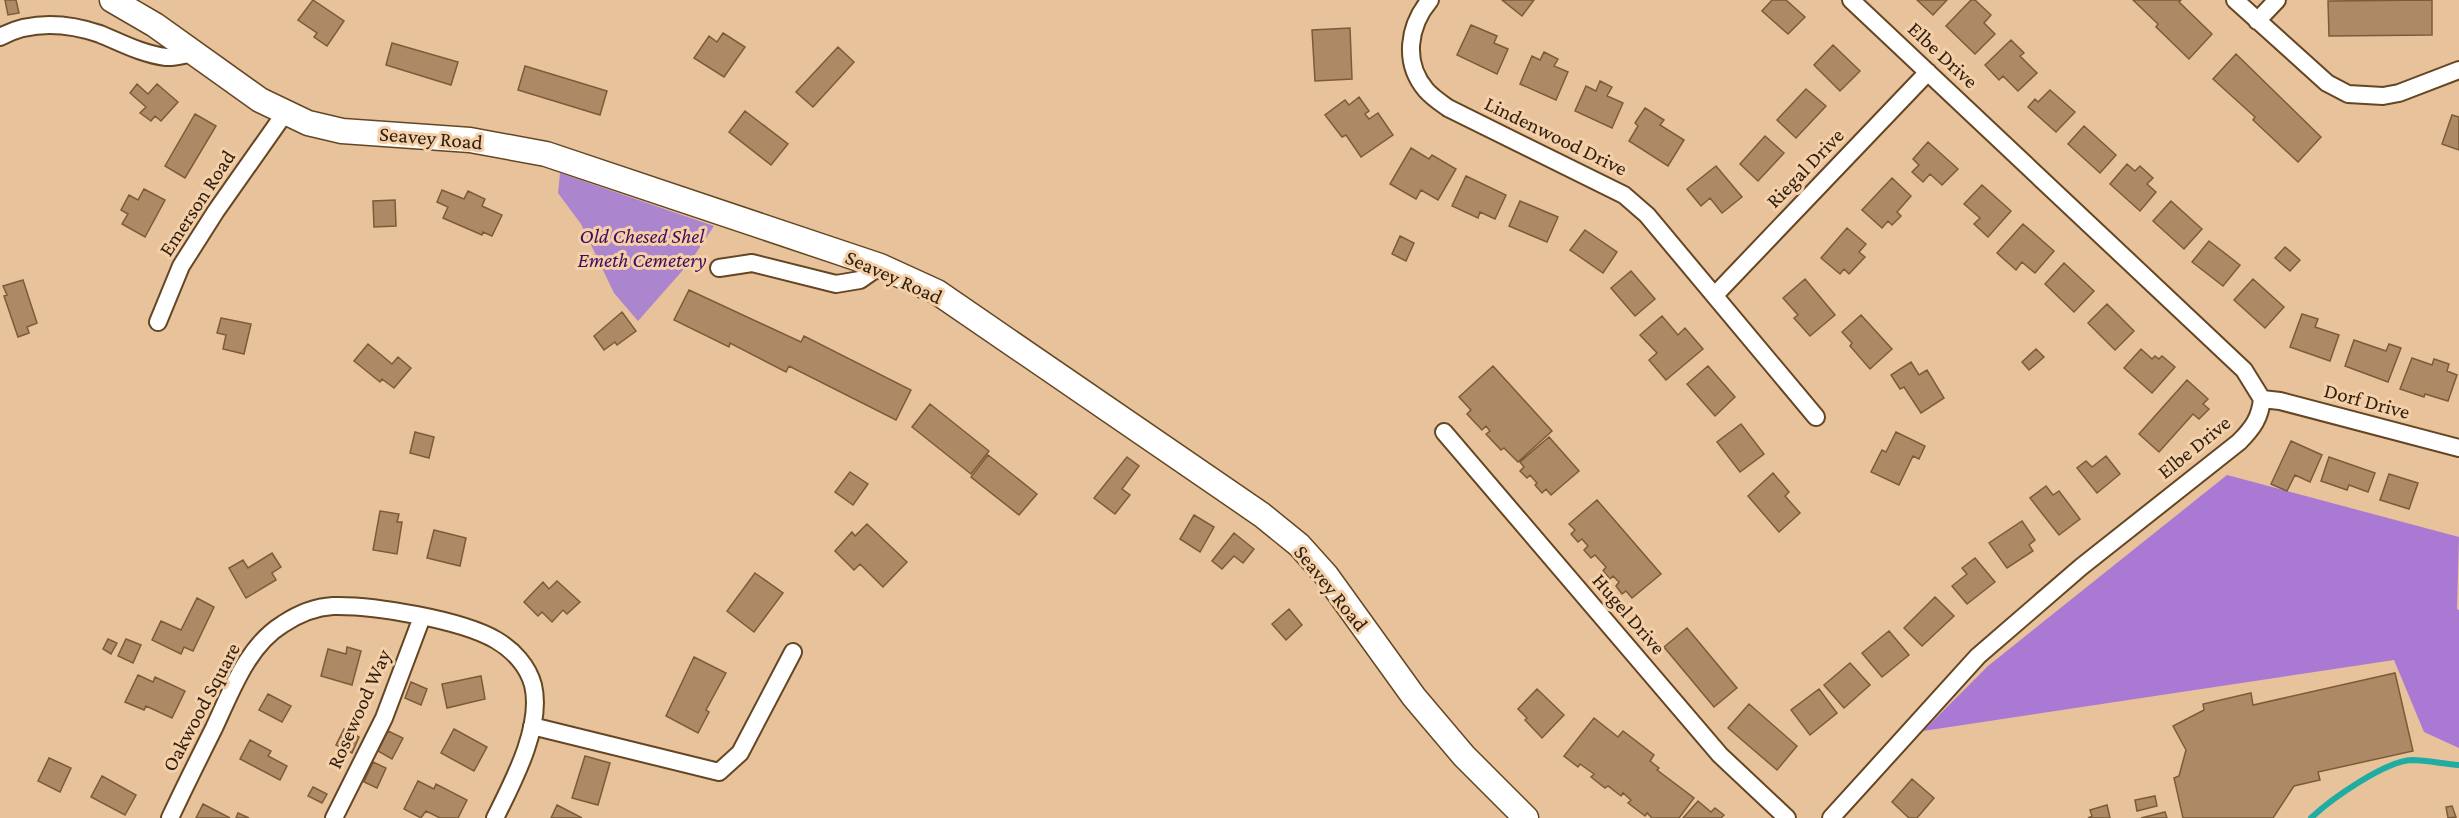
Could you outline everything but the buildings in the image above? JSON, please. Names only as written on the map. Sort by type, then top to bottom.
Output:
[{"type":"street","name":"Seavey Road","points":[[112,0],[155,25],[260,100],[308,123],[342,131],[470,140],[546,154],[880,266],[937,292],[1262,515],[1299,545],[1326,575],[1414,697],[1464,756],[1526,818]]},
{"type":"street","name":"Lindenwood Drive","points":[[1430,0],[1417,19],[1411,36],[1411,54],[1415,73],[1427,91],[1448,108],[1624,195],[1647,215],[1816,417]]},
{"type":"street","name":"Elbe Drive","points":[[1830,818],[1978,656],[2081,567],[2239,442],[2260,415],[2262,399],[2244,370],[1851,0]]},
{"type":"street","points":[[2235,0],[2327,83],[2348,93],[2383,96],[2399,93],[2459,70]]},
{"type":"street","points":[[2257,21],[2277,0]]},
{"type":"street","points":[[0,37],[26,27],[49,24],[98,34],[144,53],[169,57],[194,52]]},
{"type":"street","name":"Riegal Drive","points":[[1715,295],[1928,72]]},
{"type":"street","name":"Emerson Road","points":[[158,322],[181,266],[216,211],[285,113]]},
{"type":"street","points":[[719,268],[752,263],[836,284],[860,280],[880,266]]},
{"type":"street","name":"Dorf Drive","points":[[2262,399],[2280,401],[2459,448]]},
{"type":"street","name":"Hugel Drive","points":[[1444,432],[1720,755],[1787,818]]},
{"type":"street","name":"Oakwood Square","points":[[170,818],[240,674],[256,648],[282,624],[308,611],[332,606],[368,607],[463,627],[496,640],[517,656],[528,671],[533,686],[532,726],[522,756],[495,818]]},
{"type":"street","name":"Rosewood Way","points":[[334,818],[384,718],[422,618]]},
{"type":"street","points":[[532,726],[719,772],[740,753],[793,651]]},
{"type":"green space","name":"Old Chesed Shel Emeth Cemetery","points":[[560,173],[714,226],[690,262],[638,321],[614,293],[581,224],[558,193]]},
{"type":"shaded area","points":[[2227,475],[2459,537],[2457,609],[2459,610],[2459,748],[2424,732],[2394,660],[1923,731],[1988,666]]},
{"type":"waterway","points":[[2311,818],[2359,782],[2401,762],[2418,760],[2459,765]]}]
